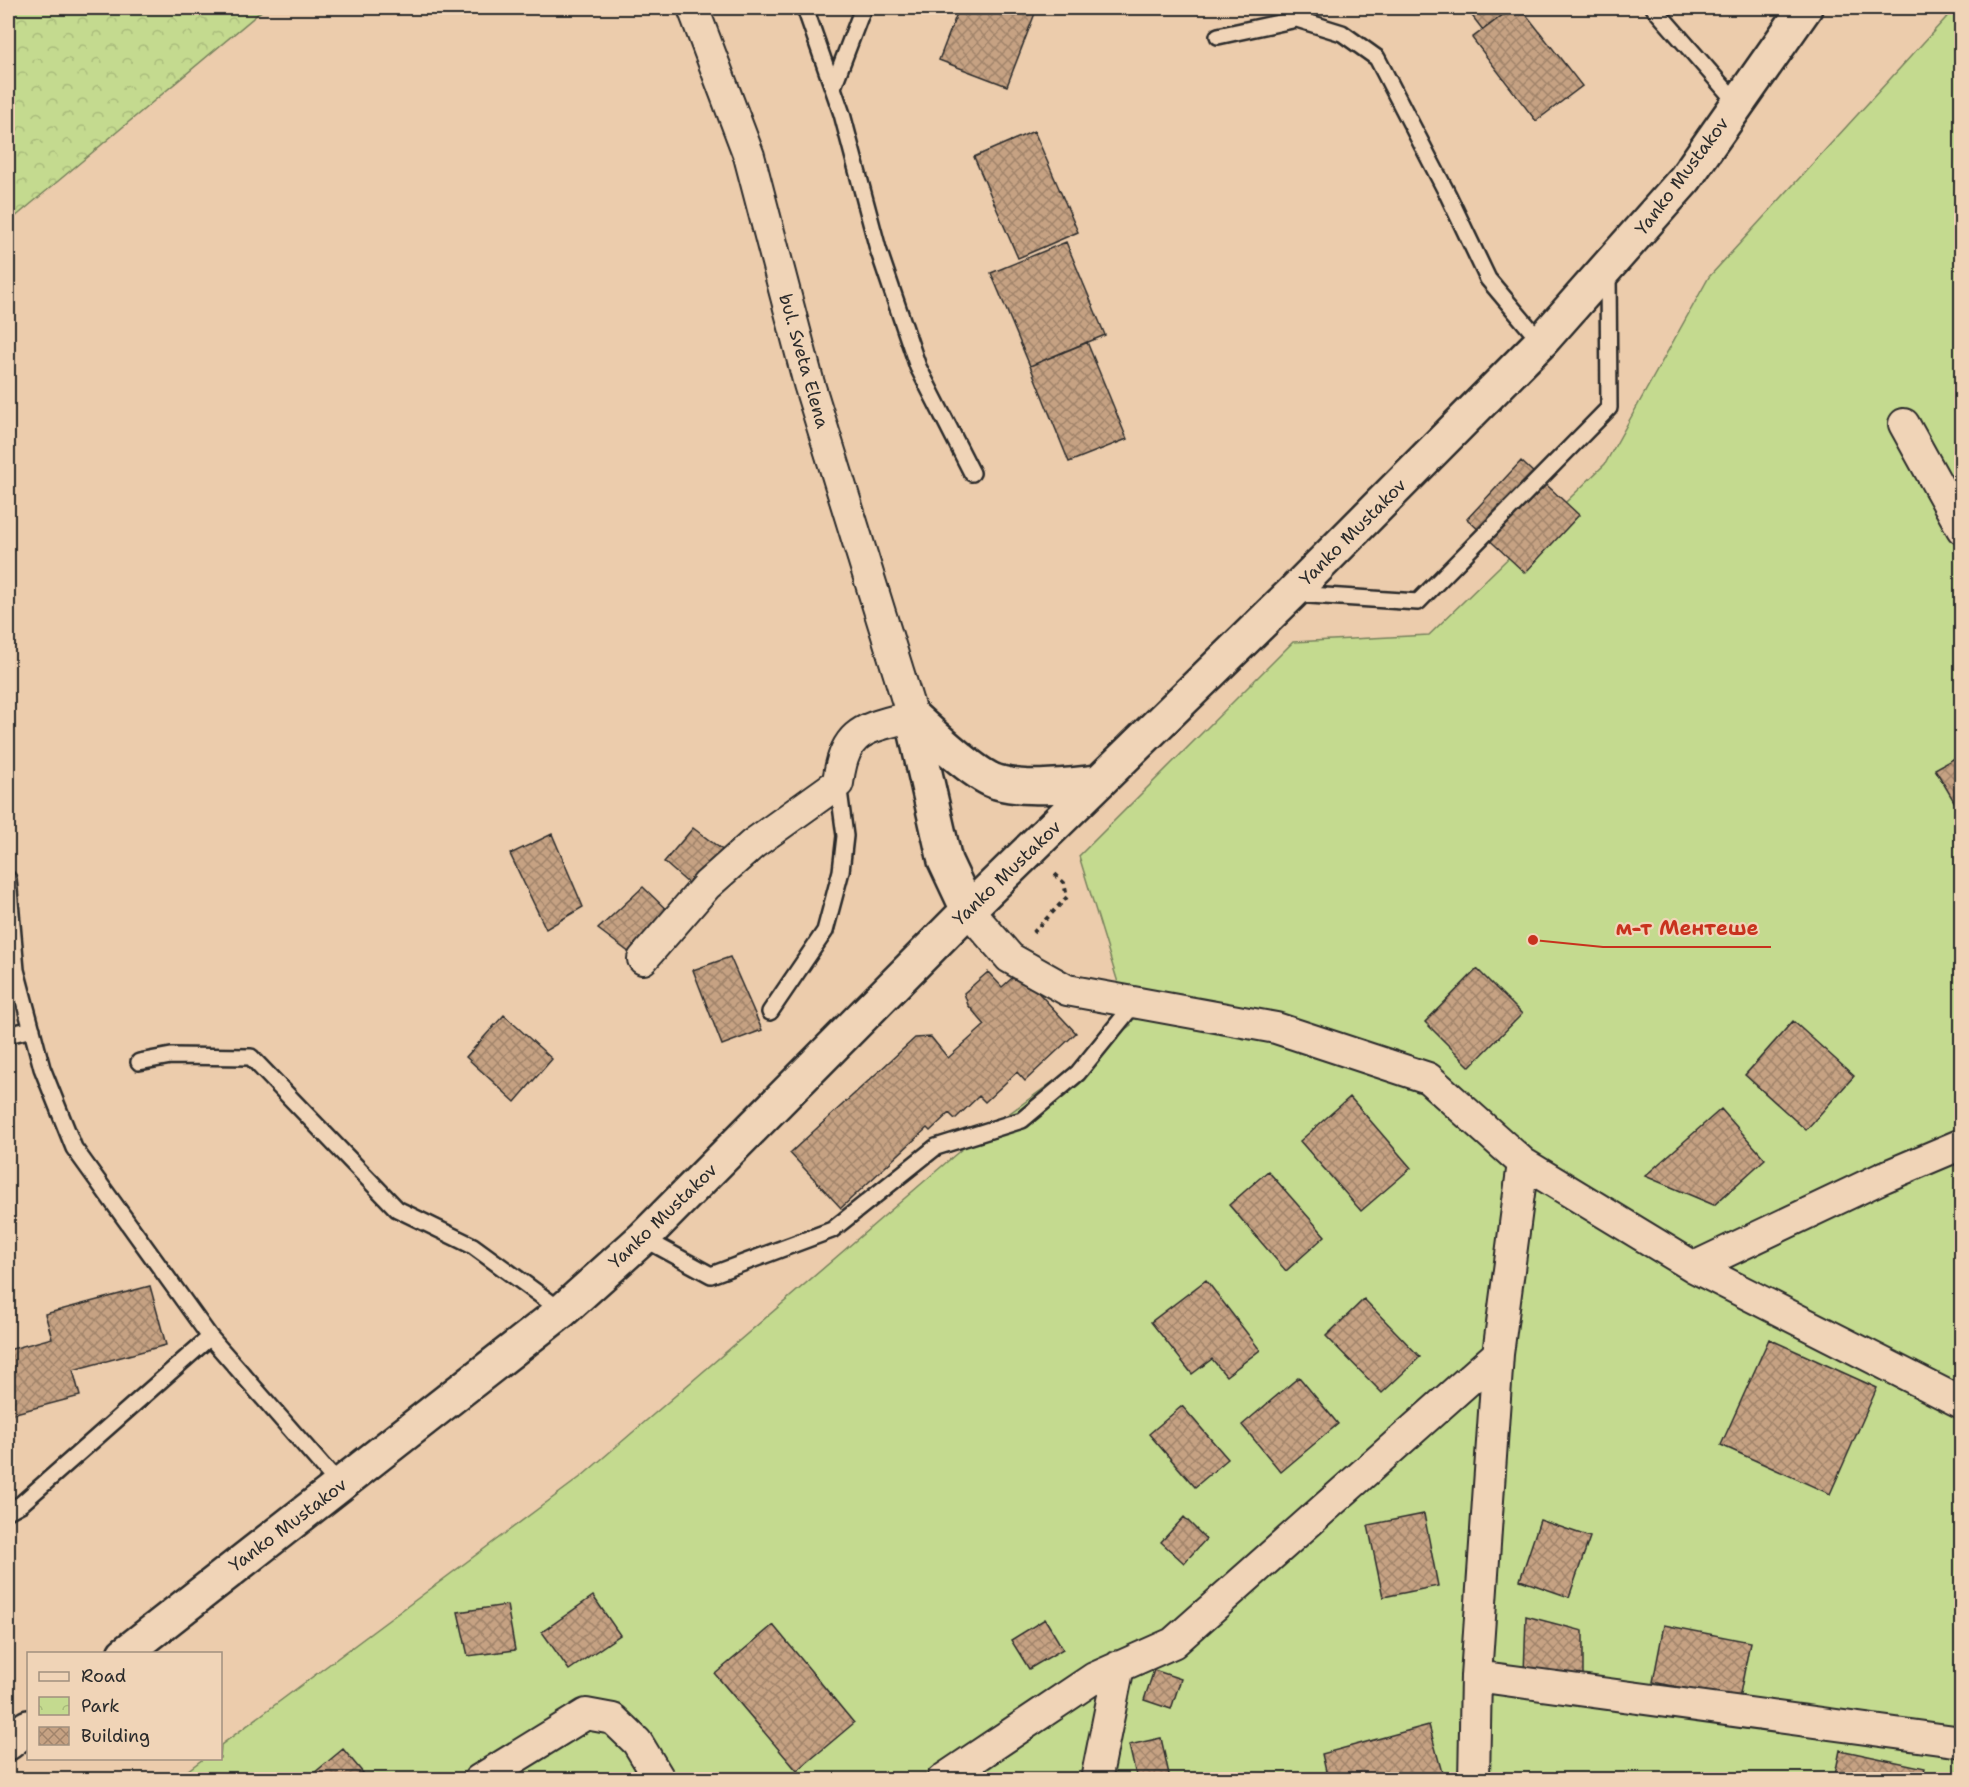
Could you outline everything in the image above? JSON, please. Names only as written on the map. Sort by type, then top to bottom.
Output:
[{"type":"street","name":"bul. Sveta Elena","points":[[693,8],[749,156],[809,384],[912,716]]},
{"type":"street","name":"Yanko Mustakov","points":[[125,1652],[562,1311],[643,1238],[968,910],[1291,594],[1541,342],[1608,270],[1685,179],[1805,8]]},
{"type":"street","points":[[1904,424],[1962,529]]},
{"type":"street","points":[[912,716],[958,757],[996,782],[1051,787],[1100,782]]},
{"type":"street","points":[[643,958],[714,878],[753,844],[838,783],[841,758],[861,731],[912,716]]},
{"type":"street","points":[[912,716],[945,861],[968,910],[1010,958],[1068,990],[1134,1004],[1276,1028],[1428,1078],[1523,1163],[1694,1267],[1962,1403]]},
{"type":"street","points":[[1694,1267],[1884,1177],[1962,1144]]},
{"type":"street","points":[[1476,1777],[1476,1676],[1498,1353],[1523,1163]]},
{"type":"street","points":[[942,1779],[1094,1678],[1173,1643],[1498,1353]]},
{"type":"street","points":[[1096,1779],[1119,1666]]},
{"type":"street","points":[[1476,1676],[1962,1742]]},
{"type":"street","points":[[479,1779],[586,1714],[613,1719],[637,1742],[660,1779]]},
{"type":"street","points":[[8,1743],[27,1728]]},
{"type":"lane","points":[[805,8],[832,87],[878,249],[918,367],[972,473]]},
{"type":"lane","points":[[832,87],[863,8]]},
{"type":"lane","points":[[1654,8],[1737,104]]},
{"type":"lane","points":[[1218,36],[1296,19],[1342,33],[1377,58],[1448,195],[1488,279],[1541,342]]},
{"type":"lane","points":[[1291,594],[1418,602],[1609,408],[1608,270]]},
{"type":"lane","points":[[770,1012],[825,932],[841,871],[844,836],[838,783]]},
{"type":"lane","points":[[8,879],[16,970],[42,1068],[74,1149],[210,1338],[340,1486]]},
{"type":"lane","points":[[643,1238],[711,1275],[832,1230],[936,1147],[1022,1120],[1078,1073],[1134,1004]]},
{"type":"lane","points":[[8,1035],[32,1029]]},
{"type":"lane","points":[[139,1062],[171,1056],[251,1057],[398,1209],[473,1246],[562,1311]]},
{"type":"lane","points":[[8,1511],[21,1504],[210,1338]]},
{"type":"path","points":[[1010,958],[1067,897],[1064,883],[1032,849]]},
{"type":"green space","points":[[8,8],[265,8],[8,223]]},
{"type":"green space","points":[[1955,8],[1961,8],[1961,1779],[175,1780],[202,1760],[222,1760],[222,1744],[582,1476],[970,1142],[1131,1025],[1079,856],[1293,642],[1429,635],[1605,464],[1709,277]]},
{"type":"building","points":[[959,8],[1037,8],[1007,86],[939,60]]},
{"type":"building","points":[[1466,8],[1512,8],[1483,30]]},
{"type":"building","points":[[1512,8],[1521,8],[1582,86],[1536,121],[1472,38]]},
{"type":"building","points":[[1034,131],[1078,232],[1018,258],[974,157]]},
{"type":"building","points":[[1066,242],[1105,335],[1030,366],[991,273]]},
{"type":"building","points":[[1087,342],[1127,439],[1069,462],[1030,366]]},
{"type":"building","points":[[1521,461],[1579,515],[1525,573],[1467,519]]},
{"type":"building","points":[[1962,754],[1962,815],[1935,769]]},
{"type":"building","points":[[693,828],[729,855],[698,892],[664,862]]},
{"type":"building","points":[[552,834],[583,907],[546,929],[510,854]]},
{"type":"building","points":[[643,887],[676,919],[638,959],[598,929]]},
{"type":"building","points":[[730,957],[762,1030],[722,1045],[693,970]]},
{"type":"building","points":[[1477,969],[1522,1014],[1470,1067],[1425,1022]]},
{"type":"building","points":[[988,972],[1002,987],[1019,972],[1076,1033],[1025,1081],[1017,1072],[985,1102],[979,1096],[955,1119],[949,1113],[930,1131],[927,1128],[841,1208],[790,1153],[915,1038],[931,1037],[948,1058],[985,1025],[968,1005],[964,993]]},
{"type":"building","points":[[504,1015],[552,1059],[515,1102],[466,1057]]},
{"type":"building","points":[[1793,1021],[1854,1076],[1806,1130],[1745,1075]]},
{"type":"building","points":[[1350,1097],[1411,1168],[1361,1211],[1300,1141]]},
{"type":"building","points":[[1721,1109],[1765,1159],[1714,1205],[1645,1176]]},
{"type":"building","points":[[1268,1171],[1325,1236],[1286,1271],[1229,1205]]},
{"type":"building","points":[[1206,1280],[1260,1350],[1226,1376],[1212,1359],[1192,1374],[1151,1322]]},
{"type":"building","points":[[150,1286],[166,1345],[73,1370],[80,1396],[8,1415],[8,1350],[52,1338],[45,1314]]},
{"type":"building","points":[[1364,1299],[1420,1357],[1382,1393],[1326,1336]]},
{"type":"building","points":[[1769,1339],[1877,1388],[1830,1494],[1721,1445]]},
{"type":"building","points":[[1299,1377],[1338,1424],[1281,1472],[1242,1425]]},
{"type":"building","points":[[1182,1406],[1228,1459],[1195,1487],[1149,1434]]},
{"type":"building","points":[[1424,1514],[1438,1586],[1383,1597],[1368,1525]]},
{"type":"building","points":[[1184,1517],[1206,1539],[1184,1563],[1161,1542]]},
{"type":"building","points":[[1540,1520],[1590,1537],[1569,1597],[1520,1580]]},
{"type":"building","points":[[593,1596],[620,1635],[569,1670],[542,1632]]},
{"type":"building","points":[[507,1605],[515,1650],[468,1656],[458,1612]]},
{"type":"building","points":[[1526,1616],[1583,1631],[1583,1684],[1524,1674]]},
{"type":"building","points":[[1045,1619],[1063,1649],[1029,1669],[1011,1640]]},
{"type":"building","points":[[773,1625],[854,1723],[797,1771],[715,1674]]},
{"type":"building","points":[[1664,1625],[1750,1642],[1739,1699],[1653,1682]]},
{"type":"building","points":[[1154,1670],[1181,1679],[1171,1709],[1144,1700]]},
{"type":"building","points":[[1429,1725],[1444,1780],[1328,1780],[1322,1754]]},
{"type":"building","points":[[1161,1738],[1170,1779],[1137,1780],[1129,1745]]},
{"type":"building","points":[[343,1749],[369,1780],[310,1780],[308,1778]]},
{"type":"building","points":[[1840,1750],[1925,1768],[1922,1780],[1834,1780]]},
{"type":"place","name":"м-т Ментeше","points":[[1533,940]]}]
